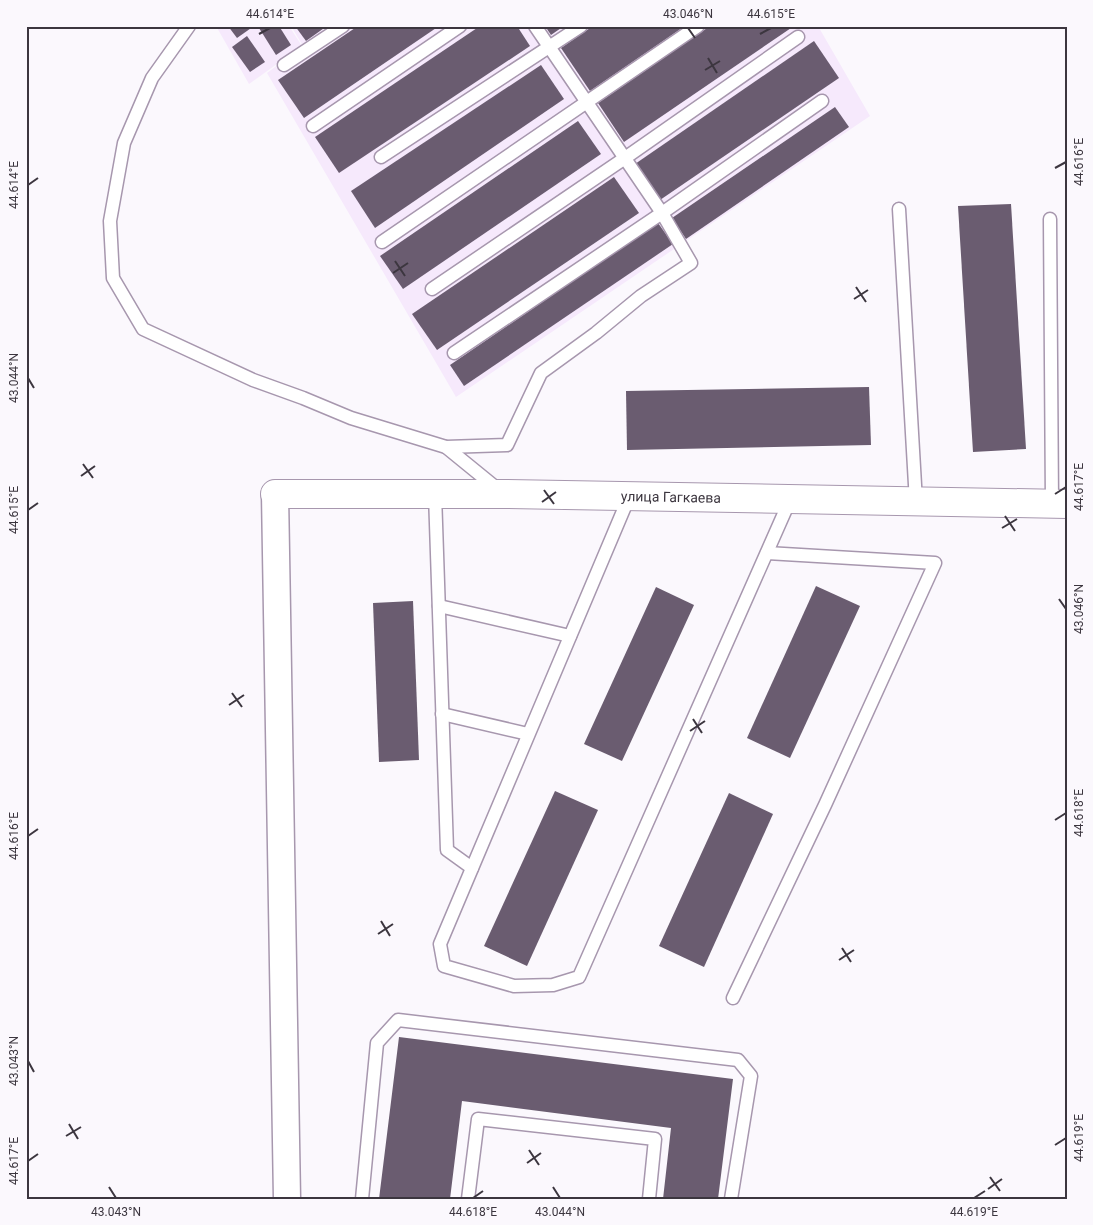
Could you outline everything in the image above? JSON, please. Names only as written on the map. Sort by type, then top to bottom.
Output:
[{"type":"street","name":"улица Гагкаева","points":[[275,494],[504,494],[1059,504]]},
{"type":"street","points":[[275,494],[291,1198]]},
{"type":"lane","points":[[189,26],[152,78],[124,143],[110,221],[113,278],[138,320],[143,328],[253,380],[351,418],[446,446],[507,445],[541,372],[596,333],[641,296],[691,263],[662,212],[536,26]]},
{"type":"lane","points":[[284,65],[343,26]]},
{"type":"lane","points":[[312,126],[460,26]]},
{"type":"lane","points":[[381,157],[582,26]]},
{"type":"lane","points":[[382,242],[698,26]]},
{"type":"lane","points":[[432,289],[798,38]]},
{"type":"lane","points":[[454,353],[822,101]]},
{"type":"lane","points":[[899,209],[916,502]]},
{"type":"lane","points":[[1050,219],[1059,504]]},
{"type":"lane","points":[[446,446],[504,494]]},
{"type":"lane","points":[[435,494],[447,850],[472,868]]},
{"type":"lane","points":[[629,497],[440,944],[444,966],[514,986],[553,985],[579,977],[790,500]]},
{"type":"lane","points":[[733,998],[825,805],[935,562],[767,553]]},
{"type":"lane","points":[[439,606],[570,636]]},
{"type":"lane","points":[[442,714],[528,734]]},
{"type":"lane","points":[[362,1199],[377,1043],[398,1020],[738,1060],[751,1076],[731,1199]]},
{"type":"lane","points":[[468,1199],[478,1119],[655,1139],[649,1199]]},
{"type":"shaded area","points":[[216,26],[289,26],[302,46],[249,84]]},
{"type":"shaded area","points":[[291,26],[818,26],[870,116],[456,397],[267,73],[303,46]]},
{"type":"building","points":[[228,26],[254,26],[237,38]]},
{"type":"building","points":[[262,26],[279,26],[291,45],[276,55],[259,28]]},
{"type":"building","points":[[295,26],[327,26],[306,41]]},
{"type":"building","points":[[358,26],[439,26],[304,118],[278,80]]},
{"type":"building","points":[[480,26],[517,26],[530,46],[339,173],[315,137]]},
{"type":"building","points":[[545,26],[564,26],[551,35]]},
{"type":"building","points":[[593,26],[685,26],[590,91],[561,48]]},
{"type":"building","points":[[710,26],[794,26],[624,142],[598,103]]},
{"type":"building","points":[[247,36],[265,62],[250,72],[232,47]]},
{"type":"building","points":[[814,41],[839,78],[660,200],[635,164]]},
{"type":"building","points":[[541,65],[564,99],[375,228],[351,191]]},
{"type":"building","points":[[835,107],[849,127],[686,239],[672,218]]},
{"type":"building","points":[[578,121],[601,154],[403,289],[380,256]]},
{"type":"building","points":[[614,177],[639,213],[437,350],[412,314]]},
{"type":"building","points":[[1011,204],[1026,449],[973,452],[958,206]]},
{"type":"building","points":[[658,223],[673,244],[464,386],[450,365]]},
{"type":"building","points":[[869,387],[871,445],[627,450],[626,391]]},
{"type":"building","points":[[816,586],[860,606],[790,758],[747,738]]},
{"type":"building","points":[[656,587],[694,605],[622,761],[584,744]]},
{"type":"building","points":[[413,601],[419,760],[379,762],[373,603]]},
{"type":"building","points":[[555,791],[598,810],[527,966],[484,946]]},
{"type":"building","points":[[729,793],[773,814],[704,967],[659,946]]},
{"type":"building","points":[[399,1037],[733,1079],[718,1199],[663,1199],[671,1128],[462,1101],[450,1199],[379,1199]]}]
